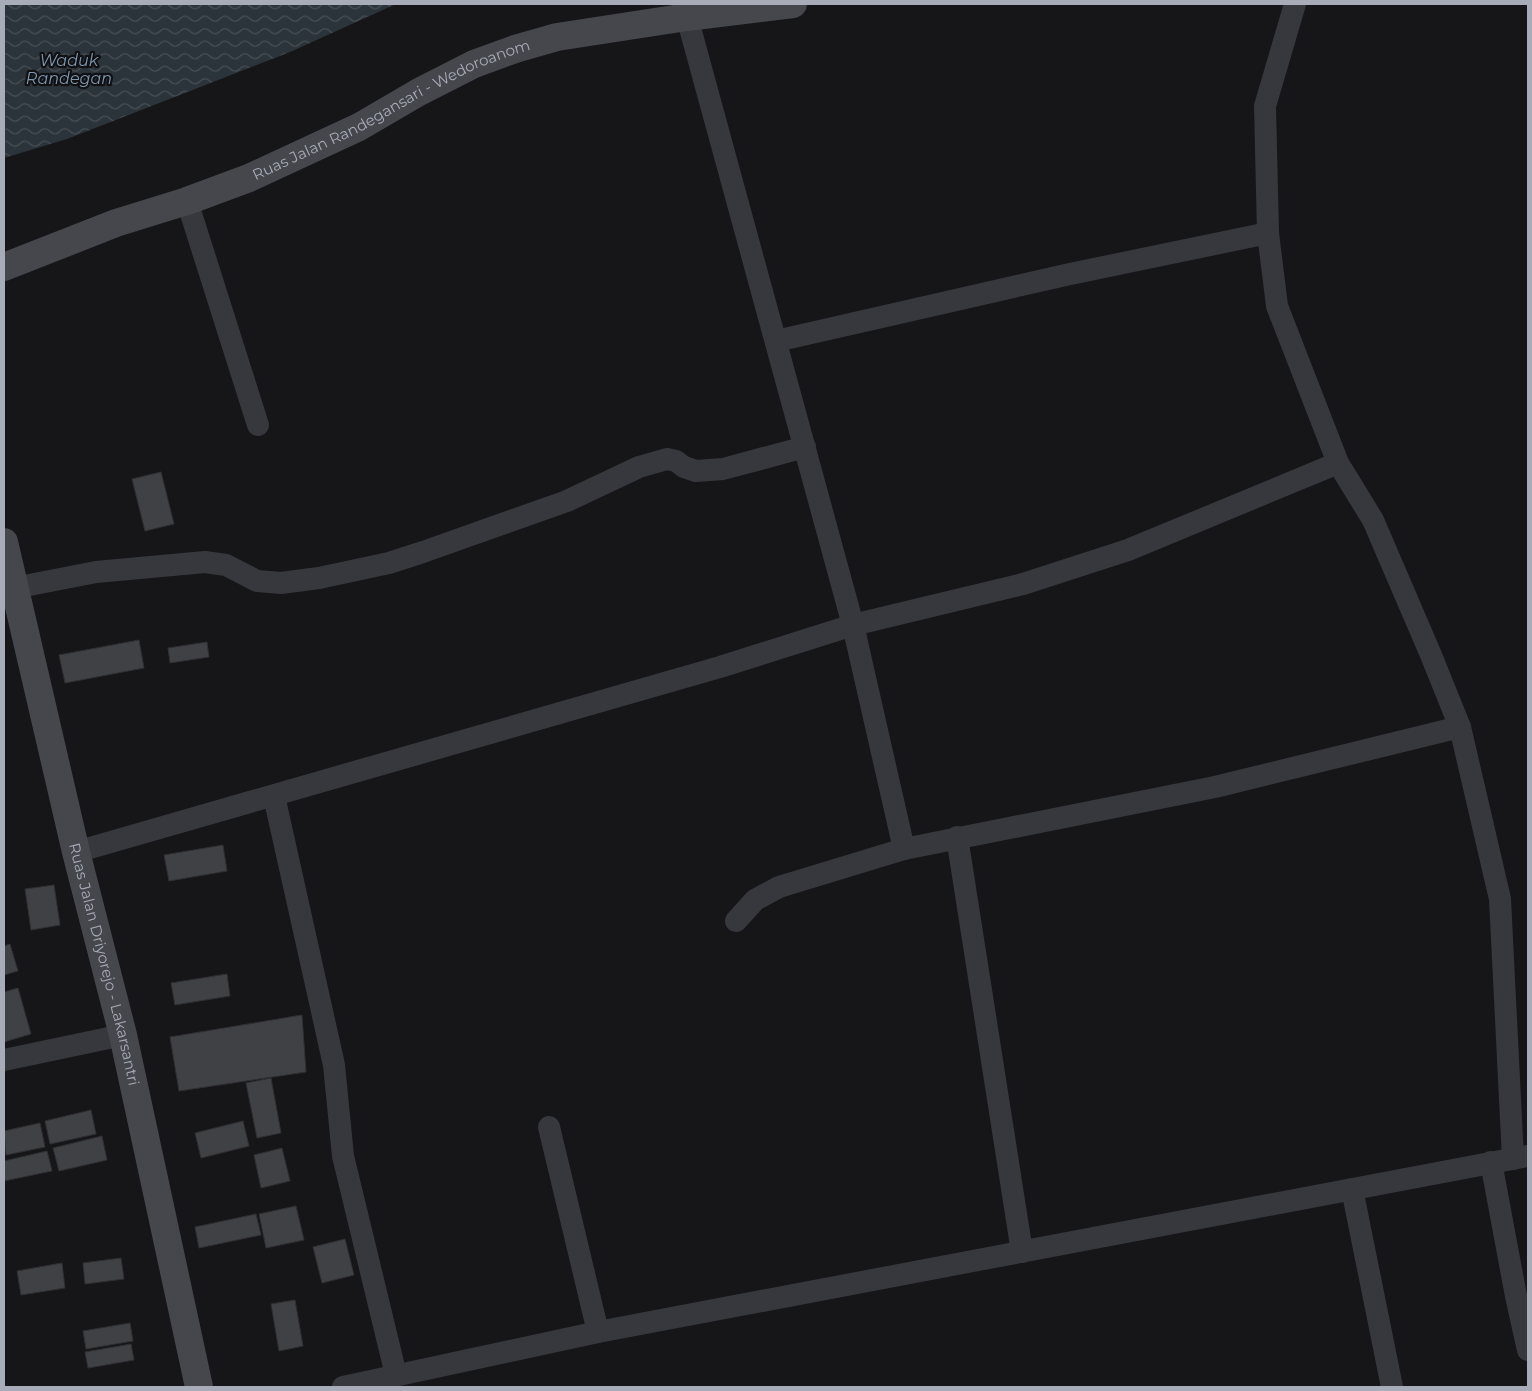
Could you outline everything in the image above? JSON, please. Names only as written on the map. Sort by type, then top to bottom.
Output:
[{"type":"main road","name":"Ruas Jalan Randegansari - Wedoroanom","points":[[4,267],[116,223],[187,201],[250,178],[350,132],[419,92],[474,64],[515,49],[557,37],[687,17],[793,4]]},
{"type":"main road","name":"Ruas Jalan Driyorejo - Lakarsantri","points":[[4,542],[76,852],[123,1035],[199,1387]]},
{"type":"street","points":[[1295,4],[1265,106],[1268,233],[1277,306],[1338,463],[1373,520],[1460,727],[1500,899],[1516,1296],[1528,1350]]},
{"type":"street","points":[[687,17],[854,625],[904,849]]},
{"type":"street","points":[[187,201],[258,425]]},
{"type":"street","points":[[776,341],[1070,274],[1268,233]]},
{"type":"street","points":[[14,588],[96,572],[205,562],[226,565],[257,581],[281,583],[318,578],[389,563],[423,552],[568,501],[639,467],[668,459],[696,471],[723,469],[805,447]]},
{"type":"street","points":[[76,852],[720,667],[854,625],[1023,584],[1128,550],[1338,463]]},
{"type":"street","points":[[736,921],[755,900],[779,887],[904,849],[957,837],[1216,788],[1460,727]]},
{"type":"street","points":[[274,796],[334,1065],[343,1156],[396,1376]]},
{"type":"street","points":[[957,837],[1022,1252]]},
{"type":"street","points":[[4,1060],[123,1035]]},
{"type":"street","points":[[549,1128],[598,1332]]},
{"type":"street","points":[[343,1387],[598,1332],[1511,1159]]},
{"type":"street","points":[[1352,1188],[1392,1387]]},
{"type":"water","name":"Waduk Randegan","points":[[4,4],[396,4],[290,52],[67,139],[4,158]]},
{"type":"building","points":[[161,472],[174,524],[145,531],[132,479]]},
{"type":"building","points":[[139,640],[144,668],[65,683],[59,655]]},
{"type":"building","points":[[207,642],[209,657],[170,663],[168,648]]},
{"type":"building","points":[[223,845],[227,871],[169,881],[164,855]]},
{"type":"building","points":[[54,885],[60,925],[31,930],[25,889]]},
{"type":"building","points":[[10,944],[18,971],[4,975],[4,946]]},
{"type":"building","points":[[227,974],[230,996],[175,1005],[171,983]]},
{"type":"building","points":[[18,988],[31,1034],[4,1042],[4,992]]},
{"type":"building","points":[[302,1015],[306,1072],[179,1091],[170,1037]]},
{"type":"building","points":[[271,1078],[281,1133],[257,1138],[246,1083]]},
{"type":"building","points":[[91,1110],[96,1134],[50,1144],[45,1121]]},
{"type":"building","points":[[243,1121],[249,1146],[201,1158],[195,1133]]},
{"type":"building","points":[[40,1123],[45,1147],[6,1155],[4,1131]]},
{"type":"building","points":[[102,1136],[107,1160],[59,1171],[53,1148]]},
{"type":"building","points":[[282,1148],[290,1181],[261,1188],[254,1155]]},
{"type":"building","points":[[47,1151],[52,1171],[4,1181],[4,1161]]},
{"type":"building","points":[[296,1206],[304,1240],[266,1248],[259,1214]]},
{"type":"building","points":[[256,1214],[261,1235],[199,1248],[195,1227]]},
{"type":"building","points":[[345,1239],[354,1275],[322,1283],[313,1247]]},
{"type":"building","points":[[121,1258],[124,1279],[85,1284],[83,1263]]},
{"type":"building","points":[[62,1263],[65,1288],[21,1295],[17,1271]]},
{"type":"building","points":[[295,1300],[303,1346],[279,1351],[271,1304]]},
{"type":"building","points":[[130,1323],[133,1341],[86,1349],[83,1331]]},
{"type":"building","points":[[131,1344],[134,1360],[88,1368],[85,1352]]}]
